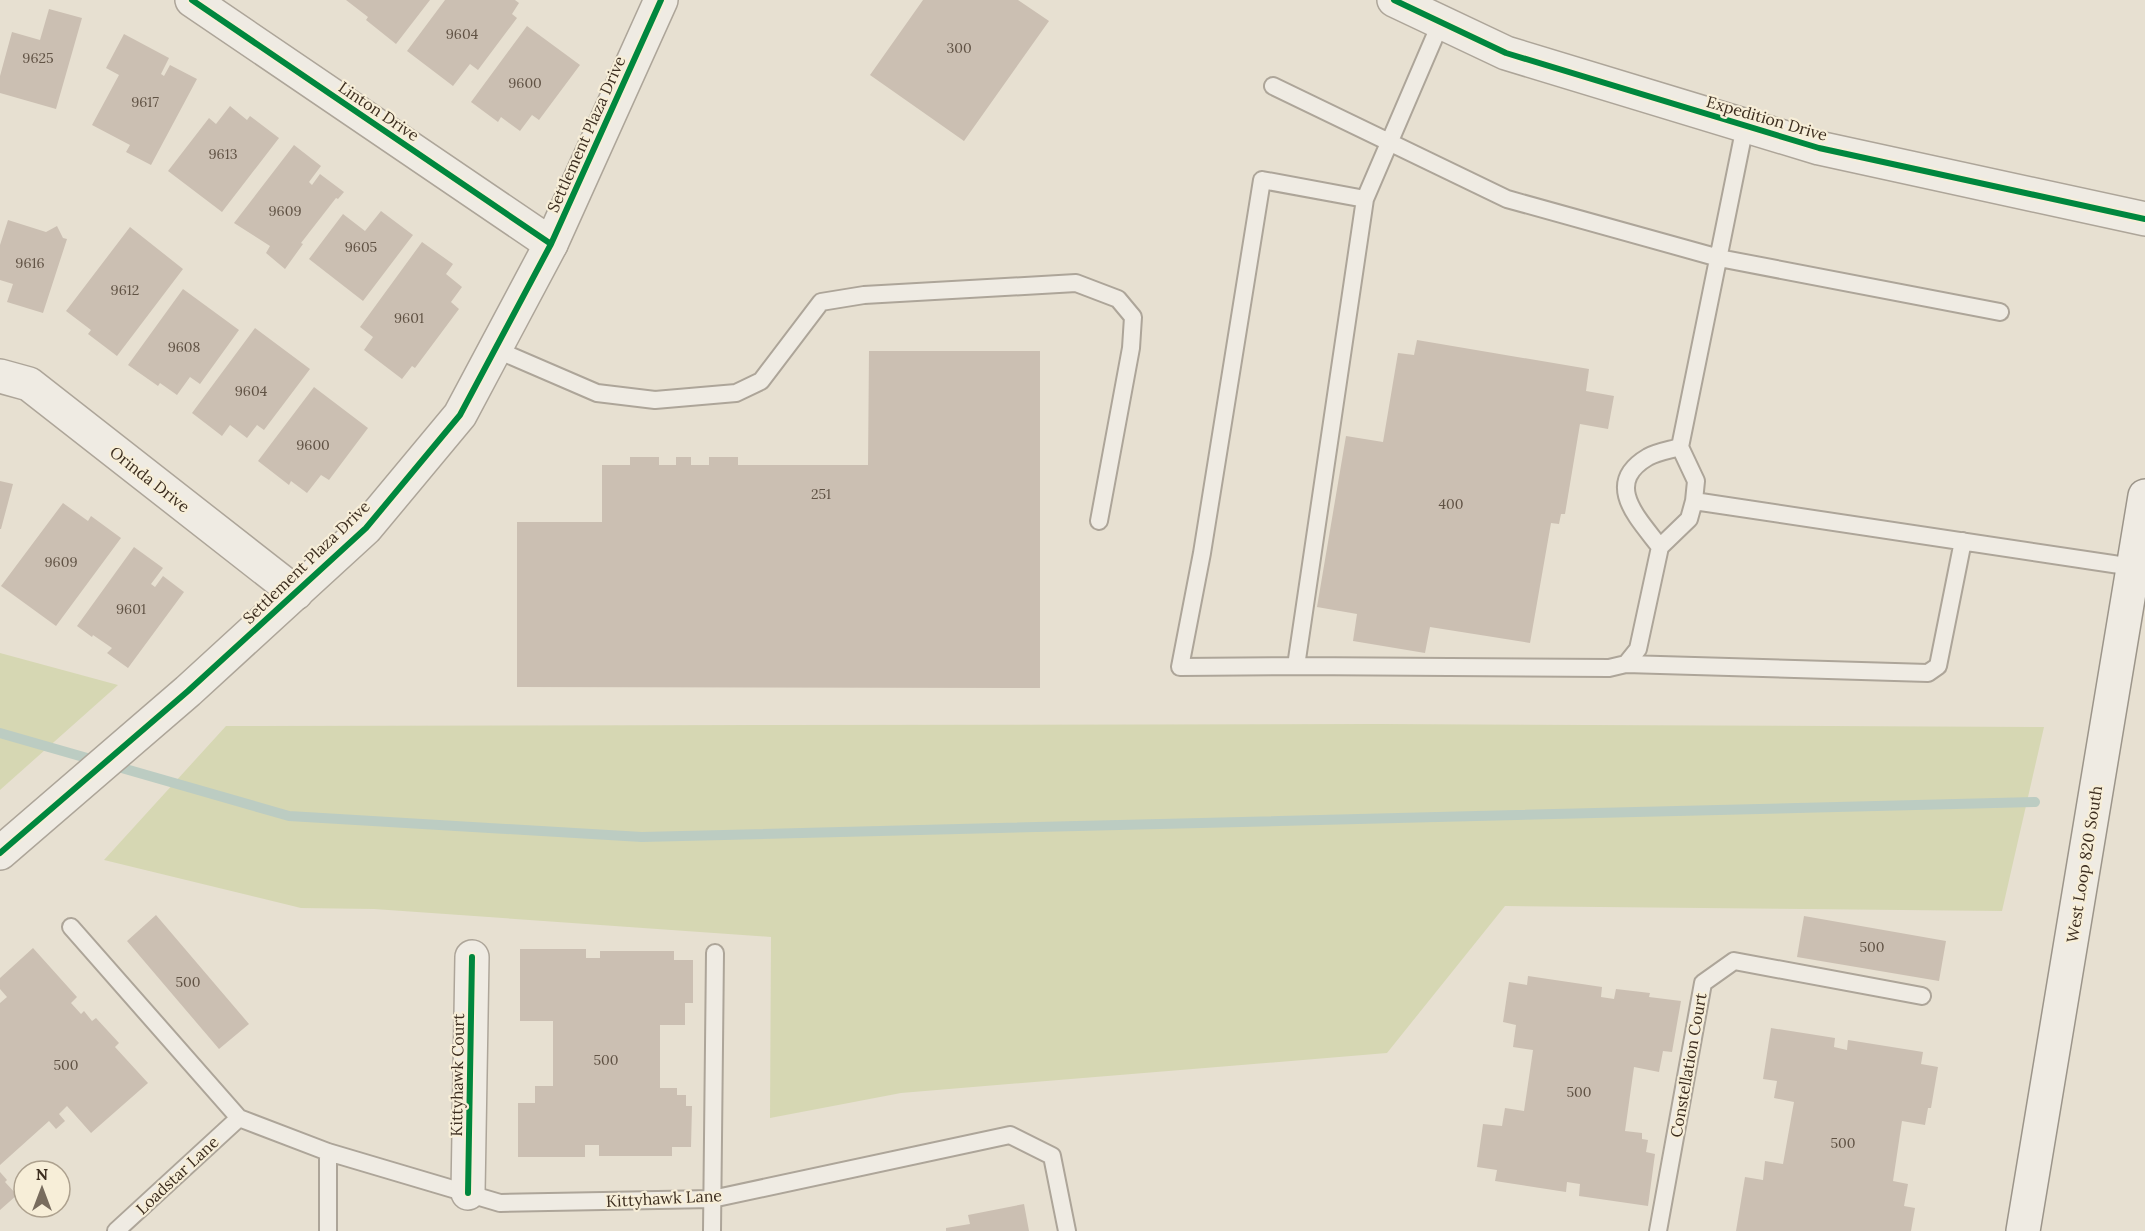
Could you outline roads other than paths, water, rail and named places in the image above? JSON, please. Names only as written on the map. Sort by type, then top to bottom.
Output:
[{"type":"street","name":"Linton Drive","points":[[192,0],[551,244]]},
{"type":"street","name":"Settlement Plaza Drive","points":[[0,853],[188,691],[366,528],[460,415],[551,244],[662,0]]},
{"type":"street","name":"Expedition Drive","points":[[1394,0],[1506,53],[1819,148],[2145,219]]},
{"type":"street","name":"Orinda Drive","points":[[0,375],[28,384],[296,593]]},
{"type":"street","name":"West Loop 820 South","points":[[2023,1231],[2145,496]]},
{"type":"street","name":"Kittyhawk Court","points":[[468,1193],[472,957]]},
{"type":"lane","points":[[1296,666],[1365,199],[1441,22]]},
{"type":"lane","points":[[1273,86],[1507,199],[1719,258],[2000,312]]},
{"type":"lane","points":[[1626,664],[1638,649],[1660,547],[1689,519],[1694,501],[1696,481],[1680,447],[1745,126]]},
{"type":"lane","points":[[1365,199],[1262,180],[1202,553],[1180,667],[1609,668],[1626,664],[1928,672],[1938,666],[1964,541]]},
{"type":"lane","points":[[495,349],[597,393],[655,400],[736,393],[761,381],[821,302],[864,295],[1076,283],[1118,299],[1133,317],[1131,348],[1099,521]]},
{"type":"lane","points":[[1660,547],[1634,513],[1625,488],[1627,478],[1649,457],[1680,447]]},
{"type":"lane","points":[[1694,501],[2133,567]]},
{"type":"lane","points":[[71,927],[238,1118]]},
{"type":"lane","points":[[712,1231],[715,953]]},
{"type":"lane","name":"Constellation Court","points":[[1658,1231],[1703,983],[1734,961],[1922,996]]},
{"type":"lane","name":"Kittyhawk Lane","points":[[238,1118],[328,1152],[500,1203],[712,1199],[1010,1135],[1052,1156],[1067,1231]]},
{"type":"lane","name":"Loadstar Lane","points":[[116,1231],[238,1118]]},
{"type":"lane","points":[[328,1152],[328,1231]]},
{"type":"waterway","points":[[0,733],[289,816],[642,837],[2035,802]]}]
